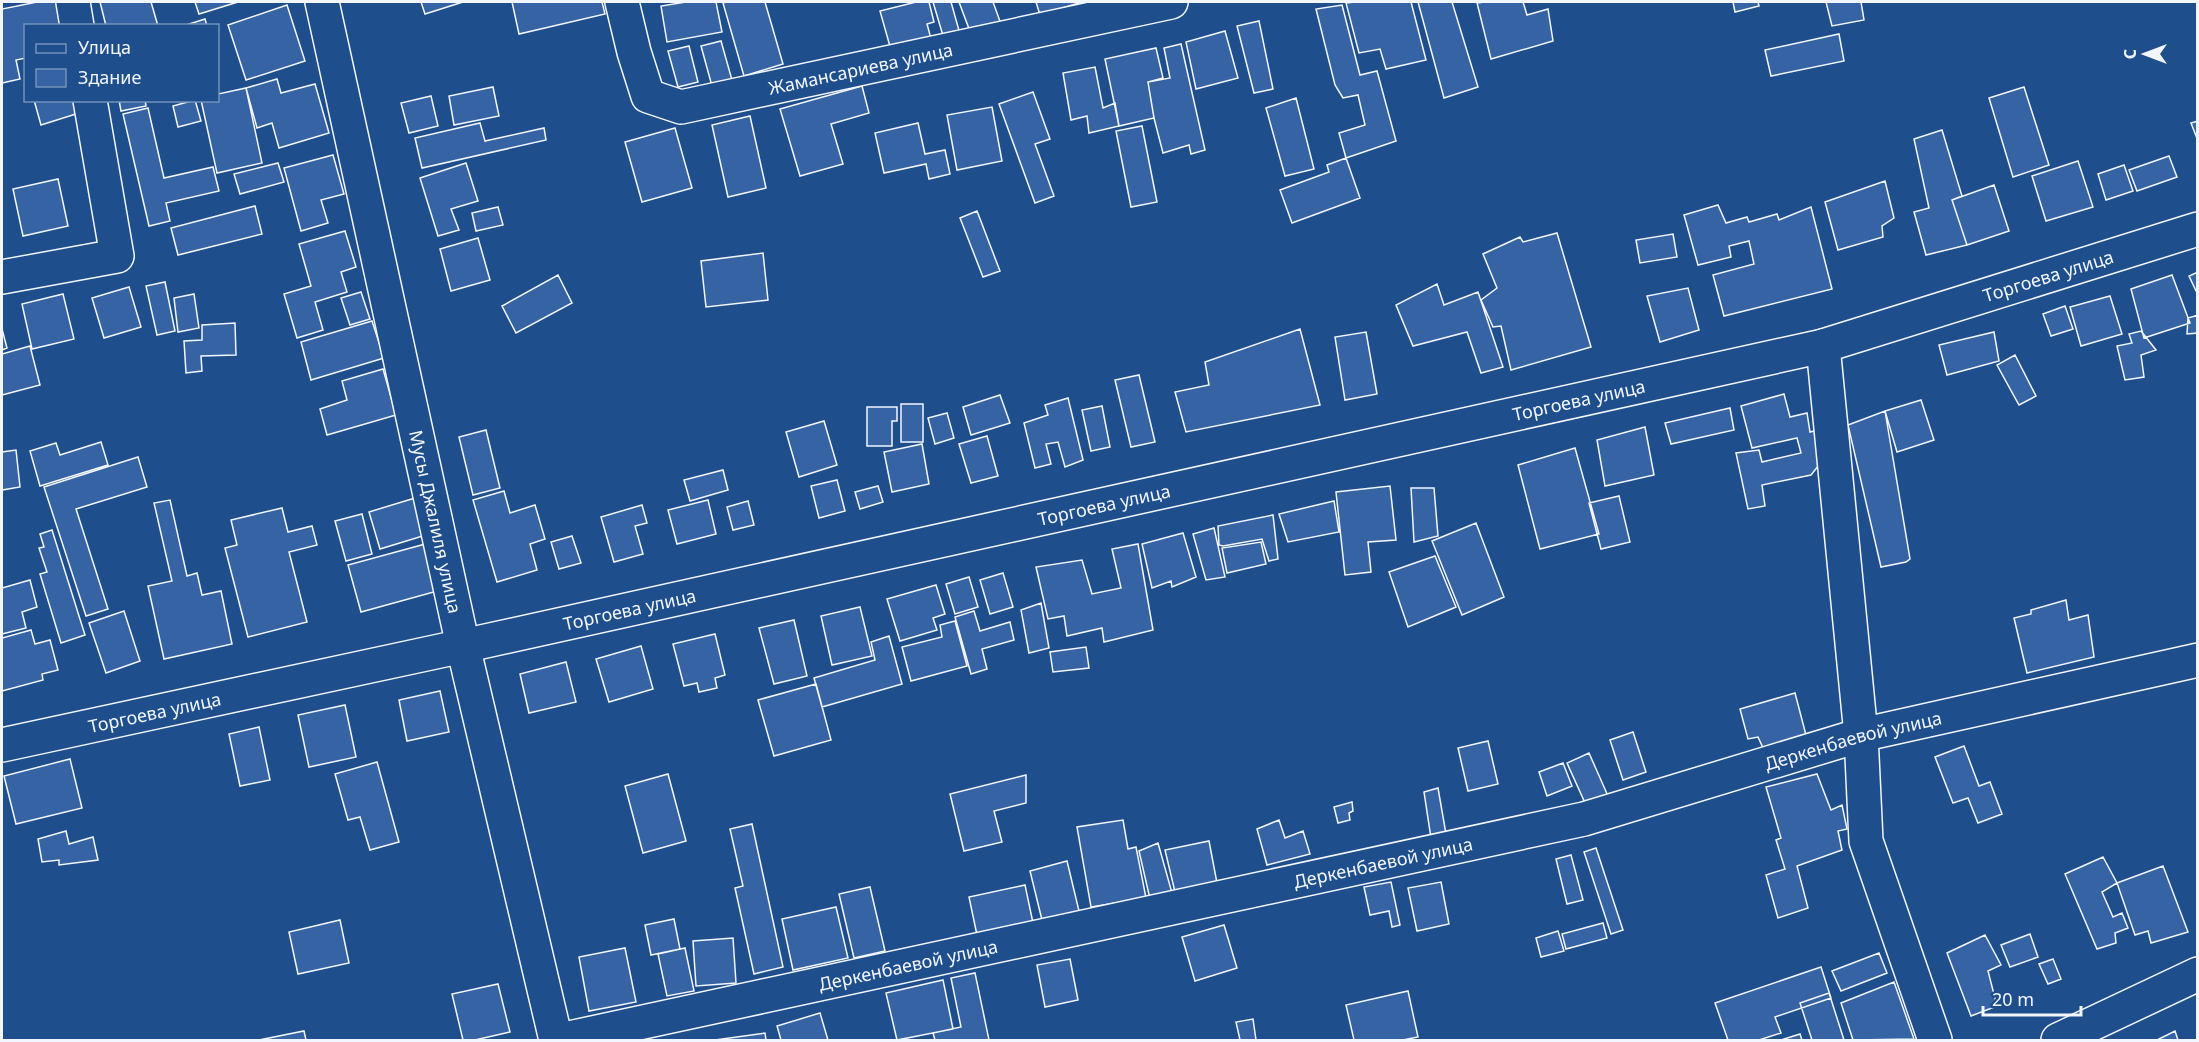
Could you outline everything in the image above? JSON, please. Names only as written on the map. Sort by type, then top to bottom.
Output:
[{"type":"street","points":[[73,2],[77,24]]},
{"type":"street","name":"Мусы Джалиля улица","points":[[322,2],[463,646],[558,1041]]},
{"type":"street","name":"Жамансариева улица","points":[[622,2],[648,96],[681,107],[1171,2]]},
{"type":"street","points":[[2,277],[117,256],[90,102]]},
{"type":"street","name":"Торгоева улица","points":[[2,745],[463,646],[1822,346],[2198,229]]},
{"type":"street","points":[[1822,346],[1861,735],[1866,841],[1935,1041]]},
{"type":"street","name":"Деркенбаевой улица","points":[[558,1041],[1584,819],[1861,735],[2198,660]]},
{"type":"street","points":[[2058,1041],[2198,974]]},
{"type":"building","points":[[37,2],[59,2],[64,24],[24,24],[24,58],[16,60],[20,79],[2,83],[2,9]]},
{"type":"building","points":[[100,2],[151,2],[157,24],[106,24]]},
{"type":"building","points":[[195,2],[238,2],[199,14]]},
{"type":"building","points":[[421,2],[463,2],[425,14]]},
{"type":"building","points":[[512,2],[602,2],[605,14],[519,34]]},
{"type":"building","points":[[686,2],[716,2],[722,32],[667,42],[661,6]]},
{"type":"building","points":[[765,2],[783,64],[744,76],[723,3]]},
{"type":"building","points":[[916,2],[929,2],[934,22],[927,24],[933,46],[893,57],[880,11]]},
{"type":"building","points":[[933,2],[951,2],[960,34],[944,39]]},
{"type":"building","points":[[959,2],[993,2],[1001,24],[971,34]]},
{"type":"building","points":[[1036,2],[1082,2],[1040,15]]},
{"type":"building","points":[[1411,2],[1426,60],[1386,69],[1380,49],[1359,53],[1346,3]]},
{"type":"building","points":[[1418,2],[1452,2],[1478,87],[1444,98]]},
{"type":"building","points":[[1523,2],[1527,15],[1548,9],[1553,41],[1491,59],[1477,3]]},
{"type":"building","points":[[1733,2],[1758,2],[1759,6],[1735,12]]},
{"type":"building","points":[[1826,2],[1861,2],[1864,20],[1832,26]]},
{"type":"building","points":[[287,5],[305,61],[246,80],[228,25]]},
{"type":"building","points":[[1342,5],[1360,75],[1377,71],[1396,141],[1346,158],[1339,133],[1365,125],[1358,95],[1343,98],[1335,85],[1316,9]]},
{"type":"building","points":[[205,19],[206,24],[189,24]]},
{"type":"building","points":[[1259,21],[1273,89],[1254,93],[1237,26]]},
{"type":"building","points":[[1225,31],[1238,78],[1196,89],[1186,42]]},
{"type":"building","points":[[1839,34],[1844,61],[1771,76],[1765,50]]},
{"type":"building","points":[[721,41],[732,80],[712,86],[701,46]]},
{"type":"building","points":[[1181,44],[1205,150],[1191,154],[1189,145],[1163,153],[1148,82],[1170,78],[1164,48]]},
{"type":"building","points":[[689,46],[698,82],[678,87],[668,51]]},
{"type":"building","points":[[1156,48],[1163,78],[1148,82],[1154,118],[1119,126],[1105,59]]},
{"type":"building","points":[[1095,67],[1103,108],[1115,103],[1119,126],[1089,133],[1087,116],[1071,120],[1063,73]]},
{"type":"building","points":[[277,79],[281,93],[315,84],[329,133],[279,148],[272,123],[257,128],[246,88]]},
{"type":"building","points":[[862,86],[869,113],[831,124],[843,164],[800,176],[780,109]]},
{"type":"building","points":[[493,87],[499,116],[454,125],[449,96]]},
{"type":"building","points":[[2024,87],[2049,165],[2013,177],[1989,98]]},
{"type":"building","points":[[246,88],[262,163],[217,173],[201,102],[219,102],[219,94]]},
{"type":"building","points":[[1033,92],[1050,139],[1035,144],[1054,196],[1035,203],[999,104]]},
{"type":"building","points":[[431,96],[438,126],[409,133],[401,103]]},
{"type":"building","points":[[1296,98],[1314,169],[1285,176],[1266,108]]},
{"type":"building","points":[[35,102],[76,102],[79,113],[41,125]]},
{"type":"building","points":[[119,102],[145,102],[146,106],[121,111]]},
{"type":"building","points":[[196,102],[201,121],[178,127],[173,106]]},
{"type":"building","points":[[992,107],[1002,161],[957,170],[947,115]]},
{"type":"building","points":[[148,108],[164,178],[213,167],[219,191],[166,203],[170,221],[149,226],[123,114]]},
{"type":"building","points":[[750,116],[766,188],[728,197],[712,125]]},
{"type":"building","points":[[2198,121],[2198,141],[2191,123]]},
{"type":"building","points":[[480,123],[485,141],[544,128],[546,140],[422,168],[415,138]]},
{"type":"building","points":[[918,123],[925,154],[945,150],[950,174],[929,179],[926,164],[884,173],[875,133]]},
{"type":"building","points":[[1142,126],[1157,202],[1131,207],[1116,131]]},
{"type":"building","points":[[675,128],[692,188],[642,202],[625,142]]},
{"type":"building","points":[[1942,130],[1962,196],[1952,200],[1967,245],[1926,255],[1914,212],[1929,208],[1914,139]]},
{"type":"building","points":[[333,155],[344,194],[321,200],[328,223],[301,231],[284,168]]},
{"type":"building","points":[[2169,156],[2177,177],[2137,191],[2129,170]]},
{"type":"building","points":[[1346,158],[1360,198],[1292,223],[1280,190],[1329,172],[1327,165]]},
{"type":"building","points":[[2078,161],[2093,207],[2046,221],[2032,176]]},
{"type":"building","points":[[278,163],[284,182],[240,194],[234,174]]},
{"type":"building","points":[[466,163],[478,201],[451,209],[459,230],[438,236],[420,178]]},
{"type":"building","points":[[2124,165],[2133,191],[2106,200],[2098,174]]},
{"type":"building","points":[[58,179],[68,226],[23,236],[13,189]]},
{"type":"building","points":[[1885,181],[1894,218],[1882,226],[1883,237],[1838,250],[1825,202]]},
{"type":"building","points":[[1994,185],[2009,231],[1967,245],[1952,200]]},
{"type":"building","points":[[1718,205],[1726,223],[1747,217],[1749,222],[1777,214],[1779,220],[1811,207],[1832,289],[1724,316],[1713,275],[1754,264],[1749,241],[1729,246],[1731,257],[1698,265],[1684,215]]},
{"type":"building","points":[[255,206],[262,234],[178,255],[171,228]]},
{"type":"building","points":[[498,207],[503,225],[476,231],[472,213]]},
{"type":"building","points":[[977,211],[1000,271],[983,277],[960,218]]},
{"type":"building","points":[[345,231],[356,267],[341,272],[347,292],[315,302],[323,330],[297,338],[284,294],[311,286],[299,244]]},
{"type":"building","points":[[1557,233],[1591,347],[1511,370],[1501,326],[1493,327],[1481,300],[1497,288],[1483,254],[1520,237],[1523,242]]},
{"type":"building","points":[[1673,234],[1677,257],[1640,263],[1636,240]]},
{"type":"building","points":[[478,238],[490,280],[451,291],[440,249]]},
{"type":"building","points":[[763,253],[768,300],[706,307],[701,261]]},
{"type":"building","points":[[2198,272],[2198,295],[2189,276]]},
{"type":"building","points":[[558,275],[572,303],[516,333],[502,306]]},
{"type":"building","points":[[2172,275],[2190,323],[2144,338],[2131,289]]},
{"type":"building","points":[[165,282],[175,331],[157,335],[146,286]]},
{"type":"building","points":[[1437,284],[1444,305],[1478,292],[1503,367],[1481,373],[1467,332],[1413,346],[1396,305]]},
{"type":"building","points":[[129,287],[141,327],[104,338],[92,298]]},
{"type":"building","points":[[1688,288],[1699,330],[1660,342],[1647,296]]},
{"type":"building","points":[[361,292],[370,319],[350,325],[341,298]]},
{"type":"building","points":[[63,294],[74,339],[32,349],[22,304]]},
{"type":"building","points":[[194,294],[199,328],[178,332],[174,298]]},
{"type":"building","points":[[2110,296],[2122,334],[2081,346],[2070,307]]},
{"type":"building","points":[[2065,306],[2073,329],[2051,336],[2043,314]]},
{"type":"building","points":[[2198,315],[2198,333],[2187,334],[2188,318]]},
{"type":"building","points":[[372,321],[384,358],[311,380],[301,342]]},
{"type":"building","points":[[235,323],[236,355],[201,356],[202,371],[186,373],[184,341],[202,340],[202,325]]},
{"type":"building","points":[[2,329],[7,348],[2,350]]},
{"type":"building","points":[[1300,329],[1320,405],[1186,432],[1175,392],[1209,385],[1205,362]]},
{"type":"building","points":[[2141,331],[2156,350],[2141,355],[2144,377],[2125,380],[2117,346],[2132,343],[2129,334]]},
{"type":"building","points":[[1366,332],[1377,394],[1345,400],[1335,337]]},
{"type":"building","points":[[1994,332],[1999,361],[1947,375],[1939,345]]},
{"type":"building","points":[[30,346],[40,385],[2,395],[2,354]]},
{"type":"building","points":[[2015,355],[2036,396],[2019,405],[1997,365]]},
{"type":"building","points":[[383,369],[396,415],[327,435],[320,409],[347,400],[342,381]]},
{"type":"building","points":[[1139,375],[1155,442],[1131,447],[1115,380]]},
{"type":"building","points":[[1784,394],[1790,417],[1807,413],[1810,432],[1818,430],[1823,460],[1811,475],[1762,485],[1765,506],[1748,509],[1736,453],[1759,450],[1762,462],[1801,453],[1797,438],[1752,448],[1741,406]]},
{"type":"building","points":[[1000,395],[1010,423],[971,435],[963,407]]},
{"type":"building","points":[[1068,398],[1083,460],[1065,467],[1058,442],[1046,444],[1051,464],[1035,468],[1024,423],[1048,415],[1045,405]]},
{"type":"building","points":[[1921,400],[1934,440],[1897,452],[1885,411]]},
{"type":"building","points":[[901,404],[923,404],[923,442],[901,442]]},
{"type":"building","points":[[1102,406],[1110,447],[1091,451],[1082,410]]},
{"type":"building","points":[[867,407],[897,407],[897,421],[892,421],[892,446],[867,446]]},
{"type":"building","points":[[1730,408],[1734,430],[1671,444],[1665,423]]},
{"type":"building","points":[[1885,411],[1910,559],[1906,562],[1881,567],[1848,425]]},
{"type":"building","points":[[947,413],[954,438],[935,444],[928,418]]},
{"type":"building","points":[[824,421],[837,465],[799,477],[786,432]]},
{"type":"building","points":[[1645,427],[1654,475],[1605,486],[1597,440]]},
{"type":"building","points":[[486,430],[500,488],[473,495],[459,437]]},
{"type":"building","points":[[987,436],[998,476],[971,483],[959,444]]},
{"type":"building","points":[[101,442],[108,465],[40,486],[30,451],[56,443],[60,455]]},
{"type":"building","points":[[922,444],[929,484],[892,492],[884,452]]},
{"type":"building","points":[[1575,448],[1599,534],[1540,549],[1518,465]]},
{"type":"building","points":[[16,450],[20,487],[2,490],[2,452]]},
{"type":"building","points":[[138,457],[147,487],[76,509],[108,609],[86,616],[44,487]]},
{"type":"building","points":[[723,470],[728,490],[690,501],[684,480]]},
{"type":"building","points":[[837,480],[845,511],[819,518],[811,486]]},
{"type":"building","points":[[878,486],[883,502],[860,509],[855,492]]},
{"type":"building","points":[[1390,486],[1396,540],[1368,542],[1371,572],[1345,575],[1336,492]]},
{"type":"building","points":[[1411,488],[1434,488],[1438,536],[1414,542]]},
{"type":"building","points":[[504,491],[510,513],[535,505],[545,539],[530,544],[537,570],[497,582],[473,500]]},
{"type":"building","points":[[1619,496],[1630,542],[1601,549],[1589,503]]},
{"type":"building","points":[[415,498],[426,535],[380,549],[369,512]]},
{"type":"building","points":[[170,500],[187,576],[197,573],[202,595],[221,591],[232,644],[164,659],[148,586],[172,581],[154,503]]},
{"type":"building","points":[[708,500],[716,534],[677,544],[668,510]]},
{"type":"building","points":[[748,501],[754,525],[733,530],[727,507]]},
{"type":"building","points":[[1334,501],[1339,532],[1288,542],[1279,514]]},
{"type":"building","points":[[642,505],[647,523],[635,526],[643,554],[614,562],[601,517]]},
{"type":"building","points":[[282,508],[288,532],[312,526],[317,545],[289,552],[307,622],[248,637],[225,548],[237,545],[231,520]]},
{"type":"building","points":[[362,514],[372,554],[346,561],[335,521]]},
{"type":"building","points":[[1273,515],[1278,559],[1269,561],[1262,539],[1219,545],[1218,526]]},
{"type":"building","points":[[1476,523],[1504,597],[1462,615],[1432,541]]},
{"type":"building","points":[[1214,528],[1225,577],[1206,580],[1193,534]]},
{"type":"building","points":[[52,530],[85,635],[61,643],[40,574],[47,572],[39,548],[44,547],[40,534]]},
{"type":"building","points":[[1183,533],[1196,577],[1172,587],[1171,581],[1152,588],[1142,544]]},
{"type":"building","points":[[572,536],[581,563],[559,569],[551,542]]},
{"type":"building","points":[[1261,542],[1266,564],[1227,573],[1222,548]]},
{"type":"building","points":[[429,543],[441,590],[361,612],[348,565]]},
{"type":"building","points":[[1138,544],[1153,630],[1104,642],[1102,628],[1067,636],[1064,616],[1048,619],[1036,567],[1082,560],[1092,594],[1121,588],[1112,549]]},
{"type":"building","points":[[1435,556],[1456,607],[1408,627],[1389,572]]},
{"type":"building","points":[[1003,573],[1013,607],[990,614],[980,580]]},
{"type":"building","points":[[969,577],[978,607],[955,614],[946,584]]},
{"type":"building","points":[[30,580],[37,607],[22,612],[26,628],[2,634],[2,588]]},
{"type":"building","points":[[936,585],[945,614],[933,618],[937,630],[900,641],[887,599]]},
{"type":"building","points":[[2066,600],[2069,620],[2088,615],[2094,657],[2027,673],[2014,618],[2031,614],[2031,610]]},
{"type":"building","points":[[1041,603],[1049,648],[1029,653],[1021,610]]},
{"type":"building","points":[[860,607],[872,656],[832,665],[821,616]]},
{"type":"building","points":[[124,611],[140,661],[106,673],[89,623]]},
{"type":"building","points":[[974,611],[980,631],[1010,622],[1014,640],[982,649],[987,669],[971,674],[955,617]]},
{"type":"building","points":[[794,620],[807,676],[774,684],[759,628]]},
{"type":"building","points":[[955,621],[967,666],[911,681],[902,647],[942,637],[940,625]]},
{"type":"building","points":[[31,630],[35,644],[50,640],[58,670],[42,674],[43,680],[2,691],[2,638]]},
{"type":"building","points":[[715,634],[725,675],[715,678],[717,688],[699,692],[697,683],[684,686],[673,644]]},
{"type":"building","points":[[889,636],[902,684],[822,707],[814,678],[875,660],[871,642]]},
{"type":"building","points":[[641,646],[653,689],[609,702],[596,659]]},
{"type":"building","points":[[1086,647],[1089,668],[1053,672],[1050,652]]},
{"type":"building","points":[[566,662],[576,702],[529,713],[520,674]]},
{"type":"building","points":[[816,684],[831,740],[774,756],[758,700]]},
{"type":"building","points":[[440,691],[449,732],[407,741],[399,700]]},
{"type":"building","points":[[1795,693],[1807,739],[1764,750],[1758,737],[1748,739],[1740,709]]},
{"type":"building","points":[[345,705],[356,757],[309,767],[298,715]]},
{"type":"building","points":[[259,727],[270,780],[240,786],[229,734]]},
{"type":"building","points":[[1633,732],[1646,772],[1623,780],[1610,740]]},
{"type":"building","points":[[1488,741],[1498,784],[1468,791],[1458,748]]},
{"type":"building","points":[[1964,746],[1979,786],[1990,782],[2002,814],[1978,823],[1968,798],[1953,803],[1935,757]]},
{"type":"building","points":[[1589,753],[1608,796],[1586,805],[1567,763]]},
{"type":"building","points":[[70,759],[82,808],[16,824],[4,776]]},
{"type":"building","points":[[377,762],[399,842],[370,850],[360,817],[348,820],[335,774]]},
{"type":"building","points":[[1563,763],[1572,786],[1547,796],[1539,772]]},
{"type":"building","points":[[668,774],[686,841],[643,853],[625,786]]},
{"type":"building","points":[[1817,774],[1831,810],[1842,805],[1847,829],[1838,831],[1842,850],[1797,866],[1808,908],[1778,918],[1766,875],[1785,869],[1776,840],[1781,838],[1766,787]]},
{"type":"building","points":[[1026,775],[1026,803],[994,811],[1002,842],[964,851],[950,794]]},
{"type":"building","points":[[1438,788],[1446,834],[1431,838],[1424,792]]},
{"type":"building","points":[[1352,802],[1353,811],[1349,813],[1350,820],[1338,823],[1334,807]]},
{"type":"building","points":[[1123,820],[1128,849],[1136,847],[1146,898],[1091,907],[1077,827]]},
{"type":"building","points":[[1279,820],[1285,838],[1303,831],[1310,854],[1267,865],[1257,829]]},
{"type":"building","points":[[752,824],[783,967],[754,974],[735,888],[743,886],[730,829]]},
{"type":"building","points":[[66,831],[69,844],[93,837],[98,860],[59,865],[59,860],[42,862],[38,839]]},
{"type":"building","points":[[1209,841],[1217,883],[1175,892],[1165,850]]},
{"type":"building","points":[[1158,843],[1172,893],[1150,899],[1139,851]]},
{"type":"building","points":[[1596,848],[1623,930],[1611,934],[1584,852]]},
{"type":"building","points":[[1571,855],[1583,900],[1567,904],[1556,859]]},
{"type":"building","points":[[2103,857],[2117,883],[2102,892],[2113,917],[2122,913],[2128,928],[2115,933],[2116,943],[2097,949],[2065,874]]},
{"type":"building","points":[[1067,861],[1079,911],[1042,920],[1030,871]]},
{"type":"building","points":[[2163,866],[2188,932],[2151,943],[2148,931],[2135,935],[2117,883]]},
{"type":"building","points":[[1391,882],[1400,925],[1392,927],[1389,911],[1370,915],[1364,887]]},
{"type":"building","points":[[1441,882],[1449,924],[1417,931],[1408,888]]},
{"type":"building","points":[[1025,885],[1033,923],[977,935],[969,897]]},
{"type":"building","points":[[870,887],[885,951],[854,958],[839,894]]},
{"type":"building","points":[[836,907],[848,958],[793,970],[782,919]]},
{"type":"building","points":[[674,919],[680,949],[651,955],[645,925]]},
{"type":"building","points":[[340,920],[349,963],[298,974],[289,932]]},
{"type":"building","points":[[1603,923],[1607,938],[1566,949],[1562,934]]},
{"type":"building","points":[[1224,925],[1237,968],[1195,981],[1182,937]]},
{"type":"building","points":[[1558,931],[1564,951],[1541,957],[1536,938]]},
{"type":"building","points":[[2030,934],[2038,957],[2010,967],[2001,945]]},
{"type":"building","points":[[1985,935],[2001,965],[1988,971],[1997,1006],[1971,1016],[1947,953]]},
{"type":"building","points":[[733,938],[736,983],[696,986],[693,941]]},
{"type":"building","points":[[625,948],[636,1002],[589,1011],[579,957]]},
{"type":"building","points":[[685,948],[694,991],[667,996],[658,954]]},
{"type":"building","points":[[1879,953],[1887,973],[1841,991],[1832,971]]},
{"type":"building","points":[[1070,959],[1078,1000],[1045,1007],[1037,965]]},
{"type":"building","points":[[2053,959],[2061,979],[2048,984],[2039,964]]},
{"type":"building","points":[[1821,967],[1831,998],[1775,1017],[1781,1033],[1759,1040],[1728,1040],[1715,1003]]},
{"type":"building","points":[[975,973],[989,1040],[935,1040],[933,1033],[961,1027],[951,978]]},
{"type":"building","points":[[943,980],[953,1029],[897,1040],[886,993]]},
{"type":"building","points":[[1894,982],[1914,1039],[1853,1040],[1841,1003]]},
{"type":"building","points":[[498,984],[510,1032],[475,1040],[463,1040],[452,994]]},
{"type":"building","points":[[1408,991],[1418,1037],[1403,1040],[1354,1040],[1346,1005]]},
{"type":"building","points":[[1829,993],[1844,1040],[1812,1040],[1800,1003]]},
{"type":"building","points":[[820,1013],[828,1040],[781,1040],[777,1026]]},
{"type":"building","points":[[1253,1019],[1256,1040],[1240,1040],[1236,1022]]},
{"type":"building","points":[[304,1031],[306,1040],[259,1040]]},
{"type":"building","points":[[2175,1031],[2178,1040],[2157,1040]]},
{"type":"building","points":[[765,1033],[766,1040],[715,1040]]},
{"type":"building","points":[[1800,1034],[1802,1040],[1781,1040]]}]
